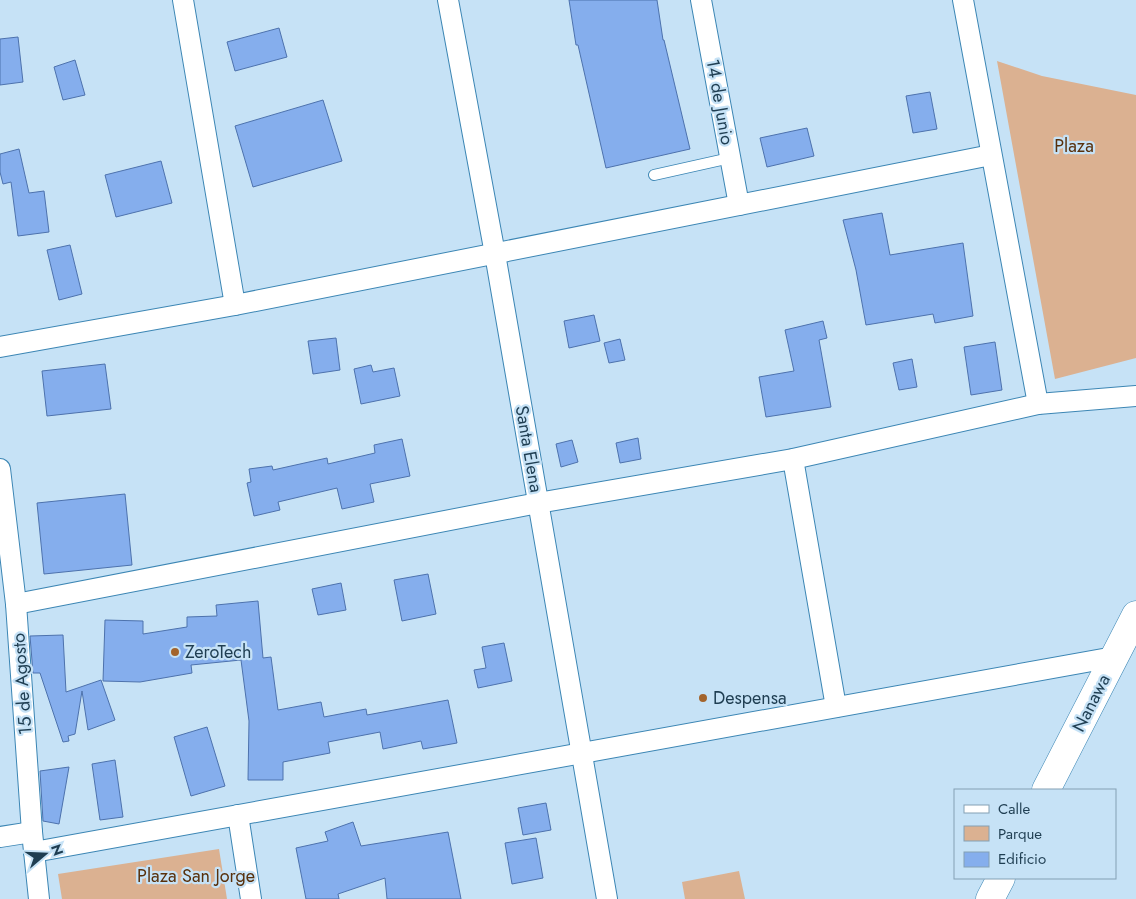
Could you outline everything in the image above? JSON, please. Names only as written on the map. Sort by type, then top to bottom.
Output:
[{"type":"main road","name":"Nanawa","points":[[1047,789],[1136,615]]},
{"type":"main road","points":[[990,899],[1000,879]]},
{"type":"street","points":[[183,0],[235,305]]},
{"type":"street","name":"Santa Elena","points":[[448,0],[495,254],[607,899]]},
{"type":"street","name":"14 de Junio","points":[[701,0],[739,205]]},
{"type":"street","points":[[963,0],[1038,404]]},
{"type":"street","points":[[0,347],[235,305],[991,155]]},
{"type":"street","points":[[16,604],[538,503],[794,459],[1038,404],[1136,396]]},
{"type":"street","points":[[794,459],[836,707]]},
{"type":"street","name":"15 de Agosto","points":[[0,469],[16,604],[33,842],[39,899]]},
{"type":"street","points":[[0,836],[33,842],[238,815],[1114,657]]},
{"type":"street","points":[[238,815],[251,899]]},
{"type":"lane","points":[[654,175],[730,158]]},
{"type":"green space","name":"Plaza","points":[[997,61],[1042,76],[1136,95],[1136,358],[1055,379]]},
{"type":"green space","name":"Plaza San Jorge","points":[[219,849],[227,899],[62,899],[58,874]]},
{"type":"green space","points":[[739,871],[745,899],[685,899],[682,882]]},
{"type":"building","points":[[569,0],[657,0],[663,40],[690,149],[606,168],[578,45],[576,45]]},
{"type":"building","points":[[279,28],[287,57],[235,71],[227,42]]},
{"type":"building","points":[[18,37],[23,82],[0,85],[0,39]]},
{"type":"building","points":[[75,60],[85,95],[63,100],[54,67]]},
{"type":"building","points":[[930,92],[937,129],[913,133],[906,96]]},
{"type":"building","points":[[323,100],[342,161],[253,187],[235,126]]},
{"type":"building","points":[[807,128],[814,156],[767,167],[760,138]]},
{"type":"building","points":[[19,149],[29,193],[44,191],[49,232],[18,236],[11,182],[3,184],[0,172],[0,154]]},
{"type":"building","points":[[161,161],[172,203],[116,217],[105,175]]},
{"type":"building","points":[[882,213],[890,255],[963,243],[973,316],[935,323],[933,314],[866,325],[856,270],[843,220]]},
{"type":"building","points":[[70,245],[82,294],[59,300],[47,250]]},
{"type":"building","points":[[594,315],[600,341],[569,348],[564,321]]},
{"type":"building","points":[[823,321],[827,338],[819,340],[831,407],[766,417],[759,377],[794,371],[785,330]]},
{"type":"building","points":[[336,338],[340,370],[313,374],[308,341]]},
{"type":"building","points":[[620,339],[625,360],[609,363],[604,343]]},
{"type":"building","points":[[995,342],[1002,390],[971,395],[964,347]]},
{"type":"building","points":[[912,359],[917,387],[899,390],[893,363]]},
{"type":"building","points":[[105,364],[111,409],[47,416],[42,371]]},
{"type":"building","points":[[371,365],[373,372],[394,368],[400,396],[361,404],[354,369]]},
{"type":"building","points":[[638,438],[641,459],[620,463],[616,443]]},
{"type":"building","points":[[402,439],[410,476],[370,484],[374,502],[342,509],[337,488],[278,502],[280,510],[254,516],[247,483],[251,482],[249,469],[272,466],[273,470],[327,458],[328,464],[375,453],[374,445]]},
{"type":"building","points":[[572,440],[578,462],[561,467],[556,444]]},
{"type":"building","points":[[125,494],[132,565],[44,574],[37,503]]},
{"type":"building","points":[[428,574],[436,614],[402,621],[394,580]]},
{"type":"building","points":[[341,583],[346,610],[318,615],[312,589]]},
{"type":"building","points":[[258,601],[263,658],[271,657],[278,710],[321,702],[324,717],[366,709],[367,715],[448,700],[457,743],[423,749],[421,741],[383,749],[380,732],[328,742],[330,753],[283,762],[283,780],[248,780],[249,721],[241,660],[191,665],[192,673],[140,682],[103,681],[105,620],[143,621],[143,634],[187,627],[187,617],[217,616],[216,605]]},
{"type":"building","points":[[63,635],[66,692],[101,680],[115,720],[88,730],[82,691],[75,734],[68,736],[69,741],[63,742],[40,673],[33,673],[30,636]]},
{"type":"building","points":[[504,643],[512,681],[478,688],[474,670],[486,668],[482,647]]},
{"type":"building","points":[[207,727],[225,786],[191,796],[174,737]]},
{"type":"building","points":[[115,760],[123,817],[100,820],[92,764]]},
{"type":"building","points":[[69,767],[59,824],[43,821],[40,771]]},
{"type":"building","points":[[546,803],[551,830],[523,835],[518,808]]},
{"type":"building","points":[[353,822],[361,846],[448,832],[461,899],[387,899],[385,878],[338,894],[339,899],[306,899],[296,848],[328,841],[325,832]]},
{"type":"building","points":[[536,838],[543,878],[512,884],[505,843]]},
{"type":"place","name":"ZeroTech","points":[[175,652]]},
{"type":"place","name":"Despensa","points":[[703,698]]}]
